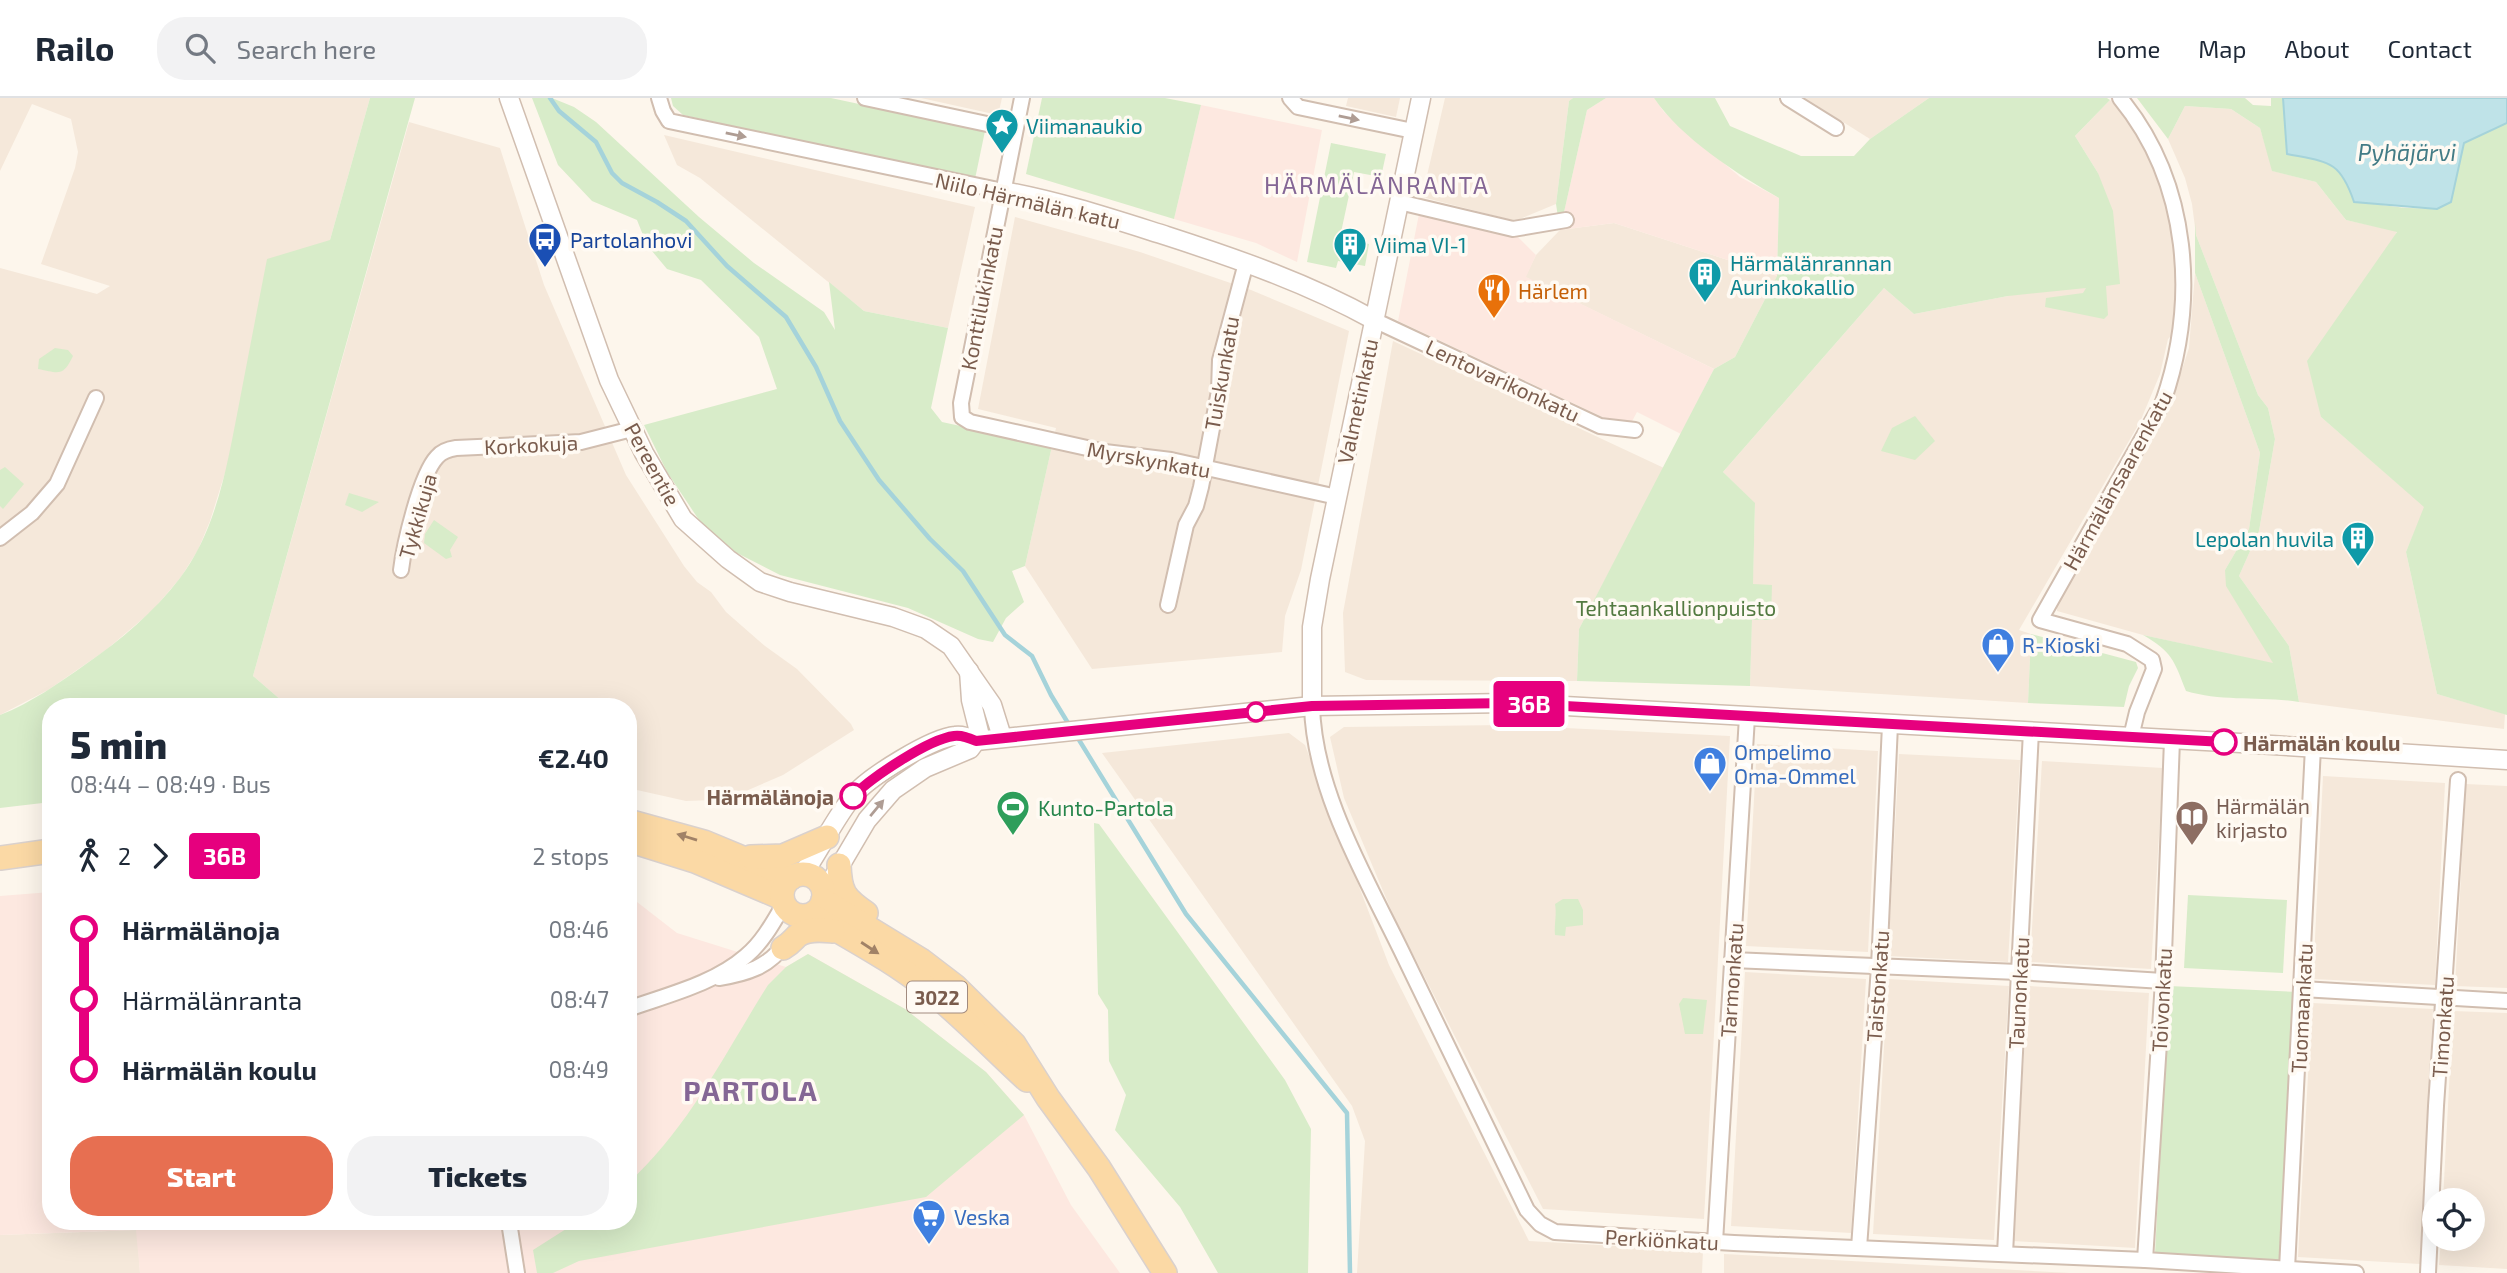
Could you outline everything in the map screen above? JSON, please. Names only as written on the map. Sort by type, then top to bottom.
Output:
[{"type":"main road","points":[[637,823],[681,835],[744,857],[783,856],[827,837]]},
{"type":"main road","points":[[0,842],[42,838]]},
{"type":"main road","points":[[637,843],[695,861],[699,871],[741,887],[765,901],[772,911],[786,895],[807,875],[818,881],[816,906],[792,914],[786,895],[744,857]]},
{"type":"main road","points":[[0,858],[42,851]]},
{"type":"main road","points":[[839,865],[845,898],[883,925],[891,940]]},
{"type":"main road","name":"3022","points":[[816,906],[839,932],[878,954],[927,988],[1048,1098]]},
{"type":"main road","name":"3022","points":[[816,906],[891,940],[955,985],[1014,1044],[1048,1098],[1099,1168],[1165,1273]]},
{"type":"main road","points":[[783,947],[791,944],[800,934],[812,930],[839,932]]},
{"type":"street","name":"Pereentie","points":[[509,98],[585,316],[632,429],[683,519],[727,559],[760,582],[893,617],[926,629],[951,646],[992,705],[1002,737]]},
{"type":"street","name":"Niilo Härmälän katu","points":[[659,98],[669,121],[1003,191],[1115,219],[1305,286],[1374,320]]},
{"type":"street","points":[[865,98],[1015,130]]},
{"type":"street","name":"Konttilukinkatu","points":[[962,417],[961,402],[1022,98]]},
{"type":"street","points":[[1290,98],[1297,107],[1413,131]]},
{"type":"street","name":"Valmetinkatu","points":[[1312,706],[1312,628],[1336,497],[1421,98]]},
{"type":"street","points":[[1788,98],[1836,128]]},
{"type":"street","name":"Härmälänsaarenkatu","points":[[2120,98],[2135,116],[2156,152],[2169,188],[2181,245],[2181,335],[2175,368],[2163,402],[2040,620],[2127,644],[2155,663],[2131,737]]},
{"type":"street","points":[[1399,202],[1513,229],[1566,220]]},
{"type":"street","name":"Tuiskunkatu","points":[[1168,605],[1186,525],[1196,506],[1219,391],[1220,360],[1245,263]]},
{"type":"street","name":"Lentovarikonkatu","points":[[1374,320],[1600,426],[1634,430]]},
{"type":"street","points":[[0,538],[24,520],[57,484],[96,398]]},
{"type":"street","name":"Myrskynkatu","points":[[962,417],[970,422],[1105,452],[1171,460],[1336,497]]},
{"type":"street","name":"Korkokuja","points":[[433,462],[450,449],[581,442],[632,429]]},
{"type":"street","name":"Tykkikuja","points":[[401,570],[409,526],[433,462]]},
{"type":"street","points":[[969,669],[978,741]]},
{"type":"street","points":[[707,980],[747,956],[853,796],[875,776],[901,760],[952,736],[964,736],[978,741],[1312,706],[1509,703],[2507,760]]},
{"type":"street","name":"Perkiönkatu","points":[[1312,706],[1312,732],[1329,792],[1357,860],[1527,1210],[1540,1223],[1555,1232],[1715,1242],[2145,1260],[2356,1273]]},
{"type":"street","name":"Tarmonkatu","points":[[1715,1242],[1746,717]]},
{"type":"street","name":"Taistonkatu","points":[[1859,1248],[1878,967],[1890,725]]},
{"type":"street","name":"Taunonkatu","points":[[2005,1254],[2031,732]]},
{"type":"street","name":"Toivonkatu","points":[[2145,1260],[2163,981],[2172,740]]},
{"type":"street","points":[[637,1006],[707,980],[741,974],[768,962],[816,906],[867,820],[894,790],[925,768],[970,749],[978,741]]},
{"type":"street","name":"Tuomaankatu","points":[[2287,1269],[2314,747]]},
{"type":"street","name":"Timonkatu","points":[[2428,1273],[2458,780]]},
{"type":"street","points":[[1732,960],[2163,981]]},
{"type":"street","points":[[2302,989],[2507,1001]]},
{"type":"street","points":[[510,1230],[517,1273]]},
{"type":"shaded area","points":[[0,98],[370,98],[330,240],[225,473],[198,550],[181,577],[153,610],[106,650],[48,690],[0,715],[0,268],[97,294],[110,286],[41,264],[75,168],[78,152],[71,119],[32,104],[0,171]]},
{"type":"shaded area","points":[[921,98],[1002,98],[998,115]]},
{"type":"shaded area","points":[[1348,98],[1400,98],[1396,117],[1346,106]]},
{"type":"shaded area","points":[[1445,98],[1573,98],[1569,101],[1556,204],[1515,221],[1422,197]]},
{"type":"shaded area","points":[[1606,98],[1654,98],[1664,112],[1740,177],[1779,198],[1777,276],[1614,223],[1560,230],[1587,110]]},
{"type":"shaded area","points":[[1805,98],[1929,98],[1870,139]]},
{"type":"shaded area","points":[[2110,100],[2131,121],[2160,180],[2167,204],[2175,263],[2174,333],[2168,339],[2160,374],[2140,422],[2019,630],[2031,634],[2028,703],[1750,686],[1755,504],[1723,472],[1884,288],[1914,314],[2008,296],[2098,173],[2075,136]]},
{"type":"shaded area","points":[[1201,105],[1322,130],[1297,262],[1256,243],[1174,219]]},
{"type":"shaded area","points":[[2185,106],[2231,109],[2260,128],[2273,171],[2316,182],[2346,220],[2397,231],[2321,417],[2425,507],[2406,552],[2437,694],[2505,714],[2504,729],[2299,702],[2289,646],[2239,576],[2259,531],[2275,439],[2268,408],[2258,395],[2196,235],[2185,178],[2168,139]]},
{"type":"shaded area","points":[[409,122],[500,148],[544,285],[626,475],[697,582],[711,592],[726,612],[765,646],[797,669],[854,730],[783,775],[739,794],[712,800],[686,801],[637,790],[637,698],[279,698],[253,676]]},
{"type":"shaded area","points":[[664,135],[975,207],[948,328],[864,311],[700,178],[677,165]]},
{"type":"shaded area","points":[[1419,214],[1517,236],[1536,255],[1526,277],[1714,369],[1681,434],[1637,412],[1628,429],[1398,321]]},
{"type":"shaded area","points":[[1015,217],[1140,252],[1251,290],[1349,331],[1301,570],[1285,616],[1282,652],[1092,669],[1025,566],[1056,428],[978,409]]},
{"type":"shaded area","points":[[1614,223],[1777,276],[1735,357],[1714,369],[1525,277],[1536,255],[1560,230]]},
{"type":"shaded area","points":[[2195,273],[2260,453],[2249,529],[2225,570],[2274,664],[2143,635],[2057,611],[2057,603],[2170,406],[2189,348]]},
{"type":"shaded area","points":[[1393,341],[1664,468],[1579,629],[1577,681],[1366,680],[1345,672],[1343,613]]},
{"type":"shaded area","points":[[1504,725],[1730,736],[1704,1219],[1543,1209],[1394,917],[1344,798],[1330,737],[1344,727]]},
{"type":"shaded area","points":[[1289,733],[1305,745],[1389,965],[1529,1241],[1703,1251],[1702,1273],[1357,1273],[1365,1141],[1352,1106],[1102,753]]},
{"type":"shaded area","points":[[1757,744],[1878,751],[1868,952],[1746,946]]},
{"type":"shaded area","points":[[1899,754],[2020,760],[2008,962],[1888,956]]},
{"type":"shaded area","points":[[2042,761],[2163,768],[2151,969],[2030,962]]},
{"type":"shaded area","points":[[2323,776],[2445,783],[2435,985],[2313,979]]},
{"type":"shaded area","points":[[2466,784],[2507,786],[2507,988],[2455,986]]},
{"type":"shaded area","points":[[42,893],[42,1230],[136,1230],[0,1235],[0,896]]},
{"type":"shaded area","points":[[637,902],[677,933],[786,967],[808,954],[905,1009],[986,1072],[1024,1115],[1071,1205],[1120,1273],[140,1273],[136,1230],[637,1230]]},
{"type":"shaded area","points":[[1745,972],[1866,979],[1851,1233],[1731,1226]]},
{"type":"shaded area","points":[[1888,979],[2009,986],[1994,1240],[1873,1234]]},
{"type":"shaded area","points":[[2028,986],[2149,993],[2135,1248],[2013,1241]]},
{"type":"shaded area","points":[[2312,1003],[2433,1009],[2420,1264],[2298,1257]]},
{"type":"shaded area","points":[[2453,1011],[2507,1013],[2507,1269],[2439,1265],[2440,1251],[2485,1251],[2485,1188],[2444,1188]]},
{"type":"shaded area","points":[[137,1230],[140,1273],[0,1273],[0,1235]]},
{"type":"shaded area","points":[[1724,1254],[2070,1273],[1724,1273]]},
{"type":"green space","points":[[370,98],[415,98],[253,676],[279,698],[42,698],[42,803],[0,808],[0,715],[23,705],[99,655],[148,614],[180,578],[204,538],[220,493],[267,259],[330,240]]},
{"type":"green space","points":[[532,98],[552,98],[574,107],[596,122],[699,217],[754,263],[824,312],[835,330],[829,282],[864,311],[948,328],[931,408],[942,422],[1052,446],[1025,566],[1012,571],[1024,602],[1006,618],[993,642],[978,639],[908,608],[780,575],[737,553],[703,526],[667,472],[644,425],[777,389],[759,337],[701,280],[667,269],[647,245],[637,220],[592,201],[558,165]]},
{"type":"green space","points":[[671,98],[831,98],[985,131],[975,179],[683,115],[673,106]]},
{"type":"green space","points":[[1042,98],[1165,98],[1201,105],[1174,219],[1026,174]]},
{"type":"green space","points":[[1573,98],[1606,98],[1587,110],[1560,230],[1556,204],[1569,101]]},
{"type":"green space","name":"Tehtaankallionpuisto","points":[[1654,98],[1715,98],[1730,126],[1801,156],[1854,156],[1870,139],[1929,98],[2110,100],[2075,136],[2098,173],[2113,211],[2120,284],[2106,286],[2108,315],[2104,319],[2045,307],[2046,298],[2083,293],[2086,288],[2008,296],[1914,314],[1884,288],[1723,472],[1755,503],[1753,584],[1772,585],[1771,620],[1752,620],[1750,686],[1577,681],[1579,629],[1714,369],[1735,357],[1777,276],[1779,198],[1694,141],[1665,113]]},
{"type":"green space","points":[[2137,98],[2245,98],[2253,105],[2271,106],[2271,98],[2283,98],[2287,153],[2323,161],[2338,170],[2355,202],[2404,208],[2428,208],[2451,202],[2464,143],[2507,123],[2507,715],[2437,694],[2406,552],[2424,507],[2321,417],[2307,361],[2397,232],[2346,220],[2316,182],[2272,171],[2260,128],[2231,109],[2185,106],[2168,139]]},
{"type":"green space","points":[[1331,143],[1386,154],[1381,177],[1354,172],[1340,237],[1369,244],[1365,266],[1338,261],[1336,268],[1307,262]]},
{"type":"green space","points":[[2195,222],[2196,235],[2258,395],[2268,408],[2275,439],[2259,531],[2239,576],[2289,646],[2299,702],[2214,697],[2186,691],[2171,658],[2143,635],[2273,663],[2226,586],[2225,570],[2249,529],[2260,453],[2195,273]]},
{"type":"green space","points":[[55,348],[68,350],[73,356],[66,367],[60,372],[38,369],[39,359]]},
{"type":"green space","points":[[1915,416],[1935,441],[1915,460],[1881,451],[1892,428]]},
{"type":"green space","points":[[5,467],[24,484],[3,509],[0,506],[0,470]]},
{"type":"green space","points":[[349,493],[379,502],[362,512],[345,505]]},
{"type":"green space","points":[[434,520],[458,537],[450,550],[452,557],[446,559],[424,543],[425,534]]},
{"type":"green space","points":[[2031,634],[2136,662],[2138,668],[2129,686],[2124,707],[2028,703]]},
{"type":"green space","points":[[1094,823],[1099,824],[1285,1080],[1311,1129],[1308,1273],[1218,1273],[1180,1207],[1115,1130],[1126,1095],[1109,1061],[1108,1010],[1098,994]]},
{"type":"green space","points":[[2188,895],[2287,900],[2283,973],[2184,968]]},
{"type":"green space","points":[[1563,899],[1578,899],[1583,910],[1583,925],[1566,927],[1565,936],[1555,935],[1555,904]]},
{"type":"green space","points":[[808,954],[905,1009],[986,1072],[1024,1115],[926,1197],[579,1261],[553,1273],[537,1273],[533,1250],[564,1230],[637,1230],[637,1174],[687,1115],[768,985],[786,967]]},
{"type":"green space","points":[[2169,986],[2297,992],[2282,1260],[2155,1254]]},
{"type":"green space","points":[[1683,998],[1707,1000],[1703,1034],[1685,1034],[1679,1004]]},
{"type":"water","name":"Pyhäjärvi","points":[[2283,98],[2507,98],[2507,123],[2464,143],[2451,202],[2437,209],[2354,202],[2343,178],[2331,165],[2287,154]]},
{"type":"waterway","name":"Härmälänoja","points":[[550,98],[559,111],[596,142],[612,173],[622,183],[686,221],[727,266],[786,317],[816,367],[840,421],[879,480],[930,539],[963,571],[1005,635],[1032,656],[1071,728]]},
{"type":"waterway","name":"Härmälänoja","points":[[1076,735],[1186,914],[1347,1113],[1350,1273]]},
{"type":"bus line","name":"36B","points":[[853,796],[875,776],[901,760],[952,736],[964,736],[976,741],[1312,706],[1509,703],[2224,742]]},
{"type":"place","name":"Viimanaukio","points":[[1002,155]]},
{"type":"place","name":"Partolanhovi","points":[[545,269]]},
{"type":"place","name":"Viima VI-1","points":[[1350,274]]},
{"type":"place","name":"Härmälänrannan Aurinkokallio","points":[[1705,304]]},
{"type":"place","name":"Härlem","points":[[1494,320]]},
{"type":"place","name":"Lepolan huvila","points":[[2358,568]]},
{"type":"place","name":"R-Kioski","points":[[1998,674]]},
{"type":"place","name":"Härmälän koulu","points":[[2224,742]]},
{"type":"place","name":"Ompelimo Oma-Ommel","points":[[1710,793]]},
{"type":"place","name":"Härmälänoja","points":[[853,796]]},
{"type":"place","name":"Kunto-Partola","points":[[1013,837]]},
{"type":"place","name":"Härmälän kirjasto","points":[[2192,847]]},
{"type":"place","name":"Veska","points":[[929,1246]]},
{"type":"district","name":"HÄRMÄLÄNRANTA","points":[[1377,184]]},
{"type":"district","name":"PARTOLA","points":[[751,1090]]}]
